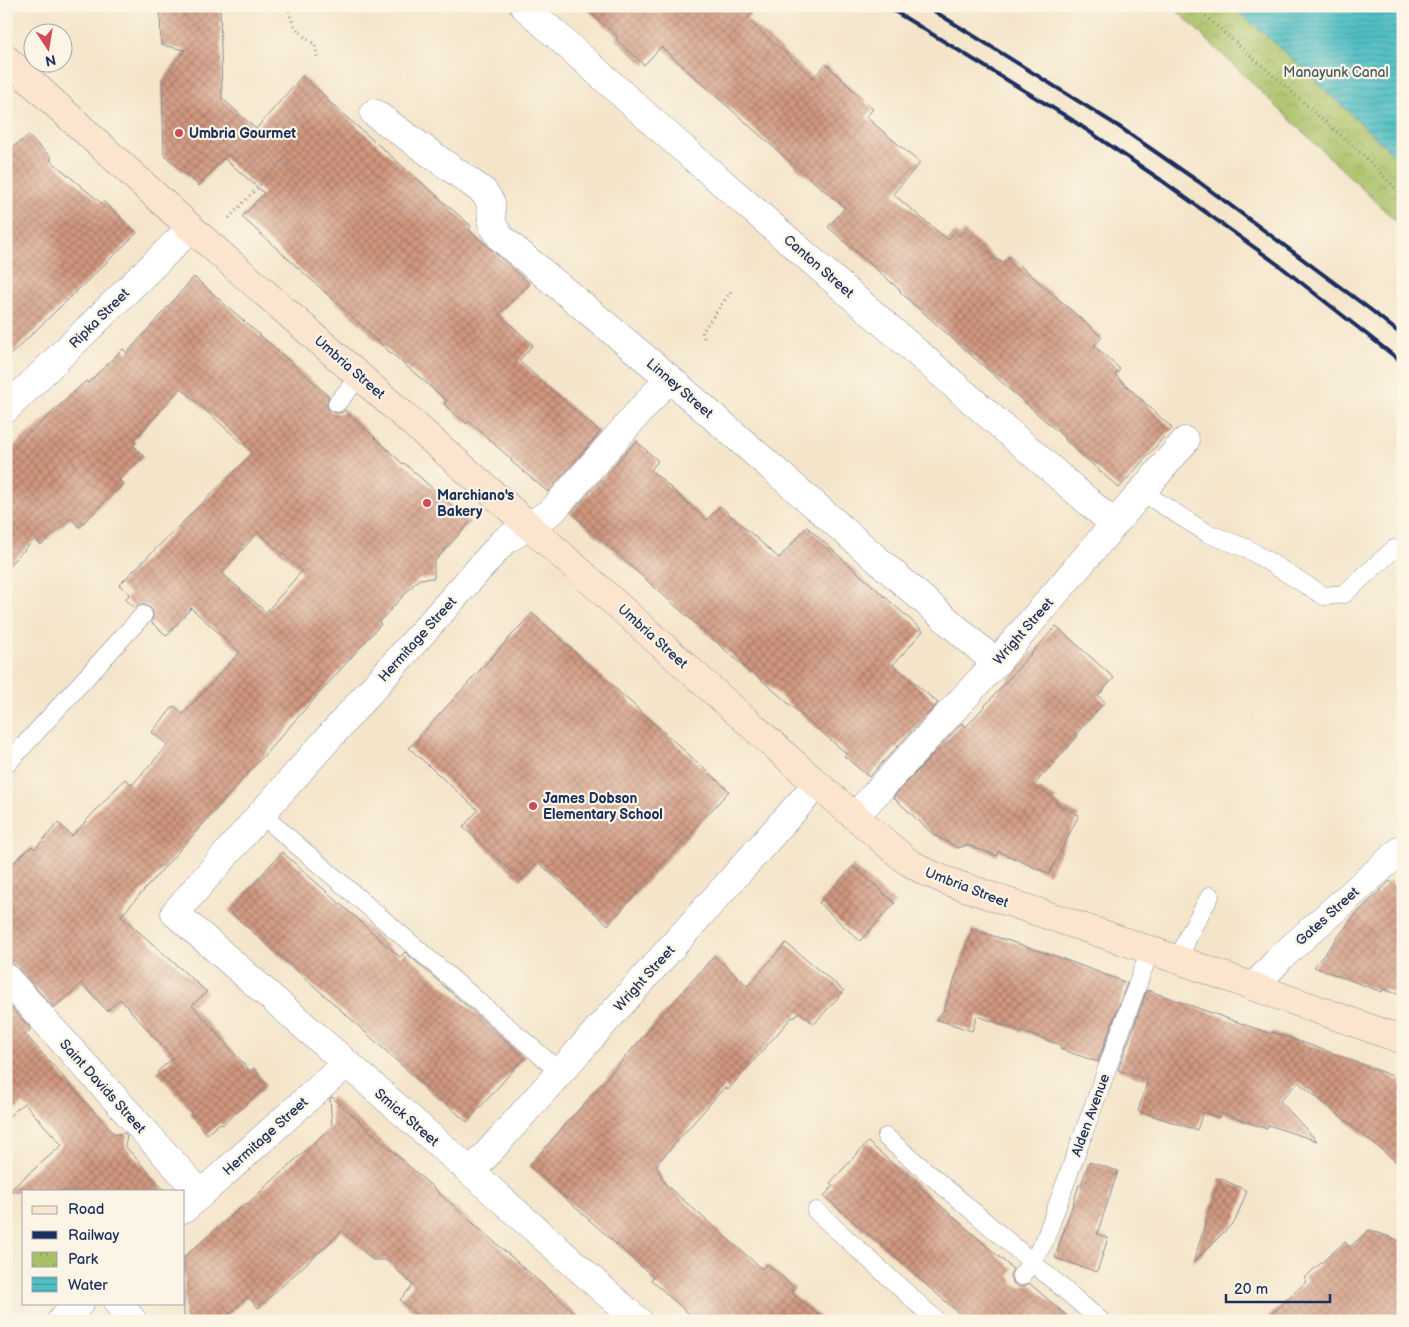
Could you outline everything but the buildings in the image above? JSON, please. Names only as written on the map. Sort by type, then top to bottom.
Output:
[{"type":"main road","name":"Umbria Street","points":[[6,60],[817,784],[908,861],[926,872],[947,881],[1179,960],[1403,1040]]},
{"type":"street","name":"Canton Street","points":[[524,6],[671,138],[1114,524]]},
{"type":"street","name":"Linney Street","points":[[374,114],[484,192],[492,203],[492,224],[501,238],[669,378],[996,663]]},
{"type":"street","name":"Ripka Street","points":[[11,395],[192,228]]},
{"type":"street","name":"Hermitage Street","points":[[175,913],[502,542],[553,510],[669,378]]},
{"type":"street","name":"Wright Street","points":[[855,816],[996,663],[1185,441]]},
{"type":"street","name":"Wright Street","points":[[471,1172],[817,784]]},
{"type":"street","name":"Gates Street","points":[[1254,987],[1281,957],[1403,848]]},
{"type":"street","name":"Smick Street","points":[[175,913],[638,1321]]},
{"type":"street","name":"Saint Davids Street","points":[[6,978],[183,1190]]},
{"type":"street","name":"Hermitage Street","points":[[192,1201],[346,1064]]},
{"type":"street","points":[[61,1321],[79,1304]]},
{"type":"street","points":[[119,1304],[133,1321]]},
{"type":"lane","points":[[337,403],[360,376]]},
{"type":"lane","points":[[1142,492],[1207,533],[1248,549],[1324,596],[1344,594],[1394,550]]},
{"type":"lane","points":[[6,764],[143,615]]},
{"type":"lane","points":[[261,814],[560,1072]]},
{"type":"lane","points":[[1179,960],[1189,934],[1210,896]]},
{"type":"lane","name":"Alden Avenue","points":[[1027,1269],[1044,1242],[1150,950]]},
{"type":"lane","points":[[886,1137],[1027,1269],[1101,1321]]},
{"type":"lane","points":[[816,1211],[937,1321]]},
{"type":"path","points":[[288,6],[290,19],[298,31],[315,45],[317,57]]},
{"type":"path","points":[[1194,6],[1363,155],[1403,196]]},
{"type":"path","points":[[229,218],[284,160],[308,182]]},
{"type":"path","points":[[704,338],[702,332],[732,290]]},
{"type":"green space","name":"Manayunk Canal","points":[[1172,6],[1403,6],[1403,228]]},
{"type":"water","points":[[1232,6],[1403,6],[1403,163],[1295,61]]},
{"type":"railway","points":[[886,6],[1069,118],[1161,180],[1280,266],[1403,363]]},
{"type":"railway","points":[[926,6],[1118,126],[1199,182],[1403,336]]},
{"type":"place","name":"Umbria Gourmet","points":[[179,133]]},
{"type":"place","name":"Marchiano's Bakery","points":[[427,503]]},
{"type":"place","name":"James Dobson Elementary School","points":[[533,806]]}]
